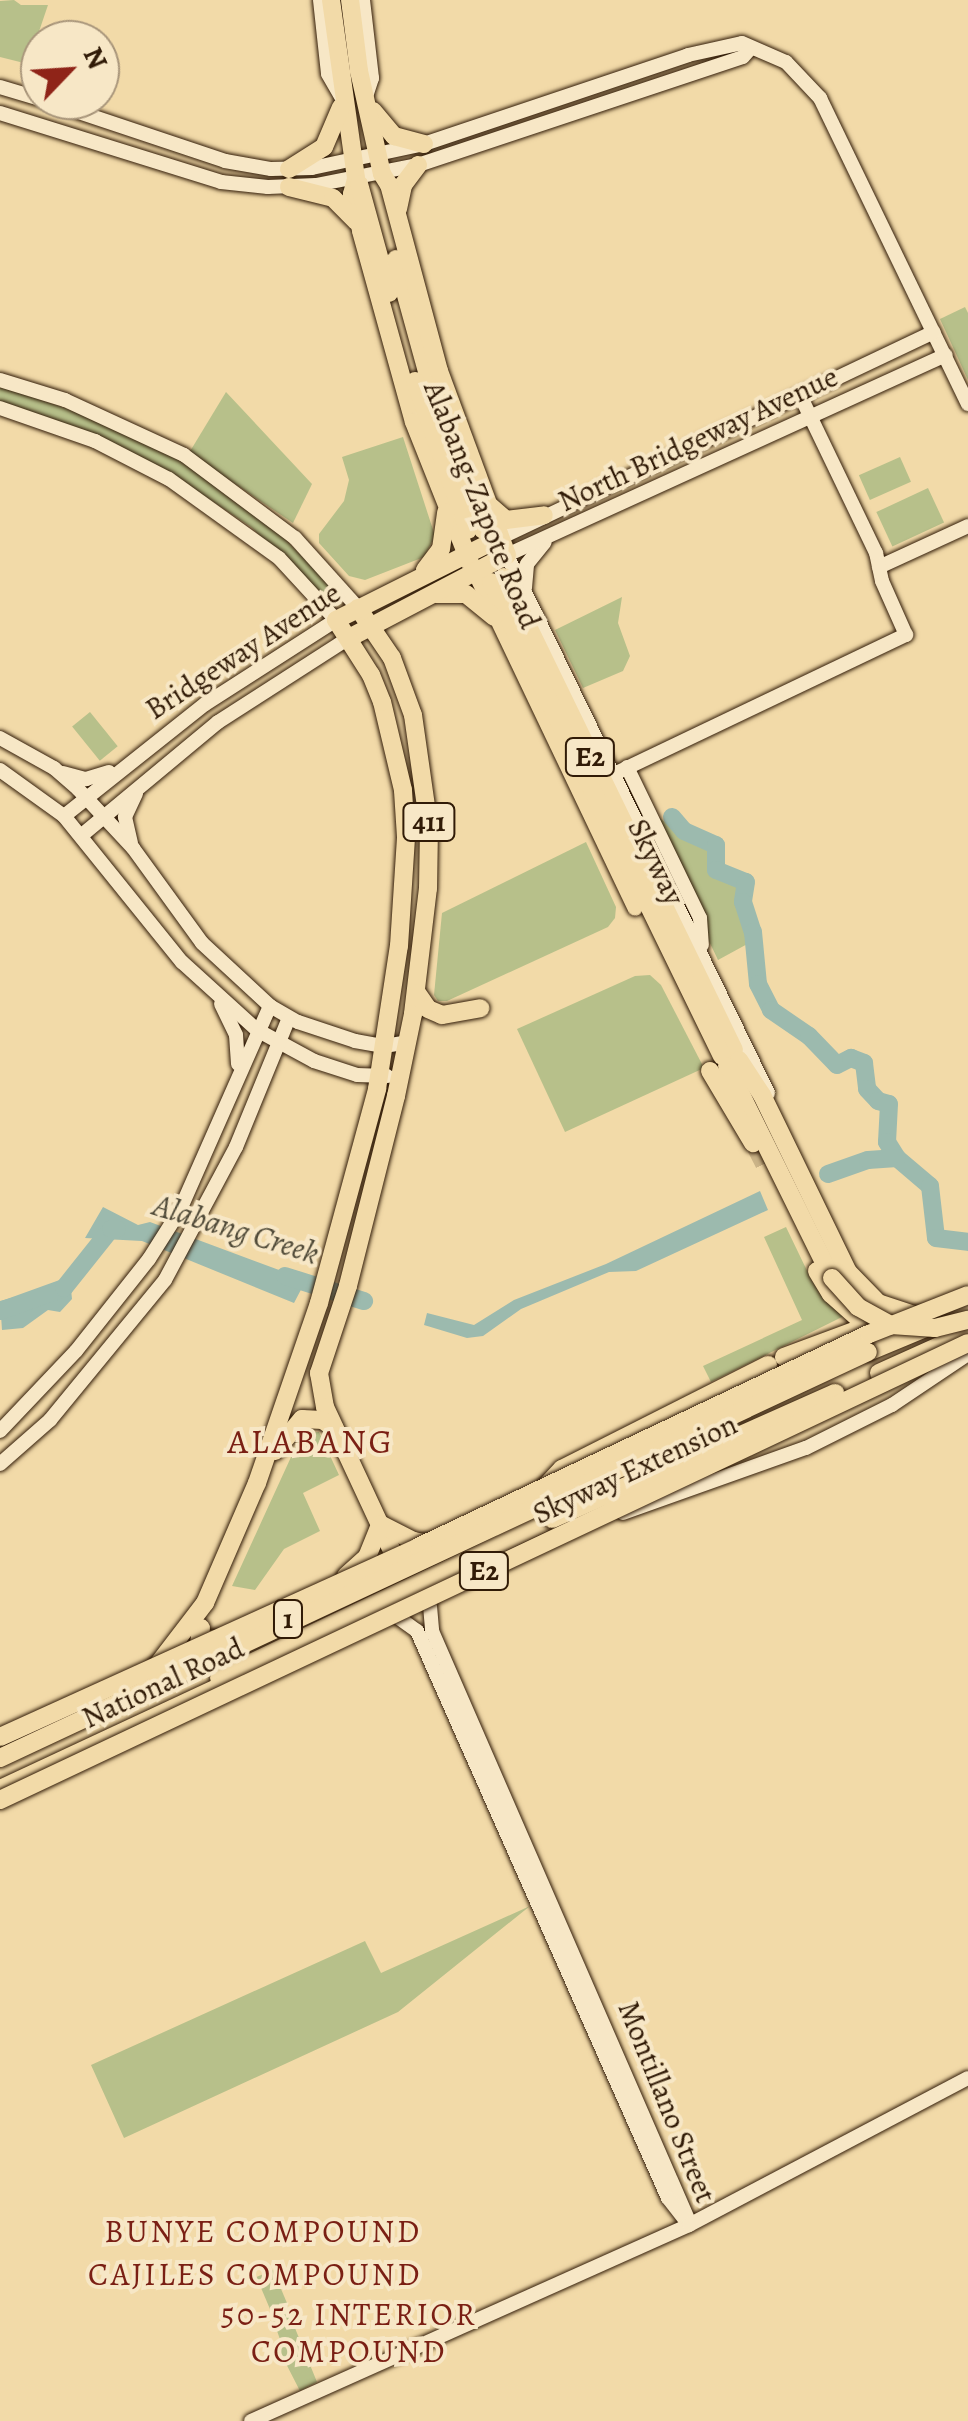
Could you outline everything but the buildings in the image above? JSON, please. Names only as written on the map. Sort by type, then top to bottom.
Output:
[{"type":"highway","name":"Alabang-Zapote Road","points":[[331,0],[354,170],[352,194],[361,232],[414,422],[446,507],[483,547]]},
{"type":"highway","name":"Alabang-Zapote Road","points":[[350,0],[380,164],[439,371],[484,498],[483,547]]},
{"type":"highway","points":[[366,97],[394,136],[424,144]]},
{"type":"highway","points":[[344,102],[324,147],[289,178],[344,204],[361,232]]},
{"type":"highway","points":[[380,164],[378,188],[414,328],[483,547]]},
{"type":"highway","points":[[398,224],[399,196],[418,165]]},
{"type":"highway","points":[[354,170],[364,191],[426,419],[483,547]]},
{"type":"highway","points":[[484,498],[506,520],[544,516]]},
{"type":"highway","points":[[415,578],[441,549],[446,507]]},
{"type":"highway","name":"Bridgeway Avenue","points":[[336,620],[483,547]]},
{"type":"highway","name":"Bridgeway Avenue","points":[[348,638],[425,596],[483,547]]},
{"type":"highway","name":"Skyway","points":[[498,580],[726,1061],[844,1295],[891,1325],[935,1328],[967,1307]]},
{"type":"highway","points":[[425,596],[466,594],[494,617]]},
{"type":"highway","name":"411","points":[[358,608],[373,625],[402,682],[425,780],[428,888],[416,994],[402,1070],[348,1286],[319,1373],[321,1396],[399,1566]]},
{"type":"highway","name":"411","points":[[137,1691],[205,1603],[258,1483],[319,1303],[379,1078],[404,888],[403,790],[382,702],[336,620]]},
{"type":"highway","points":[[649,848],[675,911],[670,937]]},
{"type":"highway","name":"E2","points":[[635,908],[670,937]]},
{"type":"highway","points":[[416,994],[428,1009],[442,1016],[480,1008]]},
{"type":"highway","points":[[726,1061],[760,1156],[819,1276],[850,1314],[866,1325]]},
{"type":"highway","points":[[726,1061],[762,1095],[848,1272],[878,1304],[923,1318]]},
{"type":"highway","name":"E2","points":[[2,1751],[967,1307]]},
{"type":"highway","name":"National Road","points":[[530,1503],[562,1469],[776,1361],[866,1325],[923,1318],[967,1307]]},
{"type":"highway","name":"Skyway Extension","points":[[2,1751],[418,1547],[868,1334],[967,1307]]},
{"type":"highway","points":[[375,1614],[425,1621],[658,1492],[888,1389],[968,1333]]},
{"type":"highway","name":"E2","points":[[0,1778],[552,1519],[968,1333]]},
{"type":"highway","name":"Skyway Extension","points":[[0,1800],[968,1344]]},
{"type":"highway","points":[[258,1483],[282,1437],[302,1419],[323,1420],[336,1429]]},
{"type":"highway","points":[[562,1469],[598,1474],[612,1485],[622,1514]]},
{"type":"highway","name":"National Road","points":[[0,1788],[375,1614],[554,1526],[553,1507],[544,1501],[530,1503],[137,1691],[2,1751]]},
{"type":"highway","points":[[201,1628],[198,1640],[202,1645],[334,1584],[360,1566],[376,1543],[380,1524],[414,1541],[435,1545],[451,1541]]},
{"type":"highway","name":"411","points":[[178,1671],[201,1628],[205,1603]]},
{"type":"main road","name":"Alabang-Zapote Road","points":[[320,0],[328,74],[344,102]]},
{"type":"main road","name":"Alabang-Zapote Road","points":[[363,0],[372,78],[366,97]]},
{"type":"main road","points":[[0,114],[221,182],[289,178],[380,164],[424,144],[688,55],[736,43],[786,62],[820,98],[968,404]]},
{"type":"main road","points":[[380,164],[418,165],[744,57],[750,49]]},
{"type":"main road","points":[[85,138],[90,120]]},
{"type":"main road","points":[[108,120],[196,153],[289,178]]},
{"type":"main road","name":"North Bridgeway Avenue","points":[[483,547],[934,332]]},
{"type":"main road","name":"North Bridgeway Avenue","points":[[483,547],[550,538],[945,355]]},
{"type":"main road","points":[[0,380],[65,400],[184,455],[294,538],[358,608]]},
{"type":"main road","points":[[612,775],[906,635],[879,566],[800,395]]},
{"type":"main road","points":[[0,408],[95,441],[169,479],[268,548],[336,620]]},
{"type":"main road","points":[[879,566],[968,526]]},
{"type":"main road","points":[[526,599],[527,564],[550,538]]},
{"type":"main road","name":"Alabang-Zapote Road","points":[[483,547],[494,617],[635,908]]},
{"type":"main road","points":[[483,547],[526,599],[829,1221],[862,1281],[884,1298],[904,1306],[967,1307]]},
{"type":"main road","name":"Bridgeway Avenue","points":[[64,816],[216,697],[336,620]]},
{"type":"main road","name":"Bridgeway Avenue","points":[[82,835],[218,722],[348,638]]},
{"type":"main road","points":[[0,738],[54,768],[86,779],[124,766]]},
{"type":"main road","points":[[628,767],[700,918],[703,956]]},
{"type":"main road","points":[[54,768],[133,848],[202,942],[270,1006],[289,1018],[337,1036],[384,1046],[408,1042]]},
{"type":"main road","points":[[0,770],[64,816],[211,992],[236,1035],[236,1076]]},
{"type":"main road","points":[[133,848],[125,817],[140,785]]},
{"type":"main road","points":[[211,992],[257,1030],[314,1061],[379,1078],[402,1070]]},
{"type":"main road","points":[[0,1430],[55,1376],[150,1260],[180,1210],[270,1006]]},
{"type":"main road","points":[[0,1464],[73,1393],[174,1265],[202,1217],[289,1018]]},
{"type":"main road","points":[[264,1078],[282,1063],[314,1061]]},
{"type":"main road","points":[[622,1514],[806,1448],[892,1405],[968,1354]]},
{"type":"main road","points":[[399,1618],[425,1621]]},
{"type":"main road","name":"Montillano Street","points":[[425,1621],[668,2198],[689,2224]]},
{"type":"main road","points":[[251,2421],[689,2224],[968,2078]]},
{"type":"green space","points":[[0,1],[48,5],[43,20],[20,20],[20,62],[0,57]]},
{"type":"green space","points":[[965,307],[968,313],[968,380],[940,319]]},
{"type":"green space","points":[[0,386],[97,419],[174,456],[277,531],[335,590],[324,597],[251,527],[170,473],[95,435],[0,402]]},
{"type":"green space","points":[[226,392],[312,484],[293,523],[189,453]]},
{"type":"green space","points":[[403,437],[435,536],[424,557],[365,580],[349,576],[319,543],[319,534],[344,501],[349,480],[342,457]]},
{"type":"green space","points":[[900,457],[911,482],[870,500],[859,475]]},
{"type":"green space","points":[[928,488],[944,522],[892,547],[876,512]]},
{"type":"green space","points":[[622,597],[618,623],[630,656],[623,671],[583,688],[555,630]]},
{"type":"green space","points":[[90,712],[118,746],[100,761],[72,726]]},
{"type":"green space","points":[[635,767],[657,816],[680,833],[711,843],[715,875],[744,884],[740,905],[751,942],[718,960],[647,811]]},
{"type":"green space","points":[[586,842],[616,907],[615,918],[608,927],[447,1001],[438,1001],[434,995],[442,913]]},
{"type":"green space","points":[[650,975],[661,985],[704,1068],[565,1132],[517,1029],[635,976]]},
{"type":"green space","points":[[786,1227],[812,1281],[826,1302],[844,1316],[711,1382],[703,1366],[802,1320],[764,1237]]},
{"type":"green space","points":[[319,1432],[339,1475],[303,1493],[320,1531],[284,1549],[255,1590],[232,1586],[302,1433]]},
{"type":"green space","points":[[530,1906],[398,2012],[124,2138],[91,2065],[365,1941],[381,1973]]},
{"type":"green space","points":[[273,2270],[288,2306],[272,2313],[256,2277]]},
{"type":"green space","points":[[288,2311],[317,2382],[300,2391],[278,2348],[281,2342],[272,2317]]},
{"type":"shaded area","points":[[760,1191],[768,1210],[636,1271],[609,1272],[521,1309],[483,1336],[467,1338],[424,1325],[427,1313],[474,1325],[514,1300],[606,1264]]},
{"type":"shaded area","points":[[103,1207],[138,1225],[150,1222],[306,1280],[294,1303],[142,1241],[85,1238]]},
{"type":"shaded area","points":[[58,1285],[71,1289],[72,1299],[60,1312],[48,1310],[23,1328],[2,1330],[0,1301]]},
{"type":"waterway","points":[[672,817],[684,831],[716,845],[716,870],[746,882],[743,902],[753,932],[758,984],[771,1010],[809,1036],[837,1065],[851,1058],[864,1063],[867,1089],[878,1101],[889,1104],[887,1142],[897,1158],[930,1186],[936,1238],[968,1242]]},
{"type":"waterway","name":"Alabang Creek","points":[[828,1174],[868,1160],[897,1158]]},
{"type":"waterway","name":"Alabang Creek","points":[[0,1311],[64,1288],[111,1229],[117,1229]]},
{"type":"waterway","name":"Alabang Creek","points":[[285,1276],[364,1301]]},
{"type":"tunnel","points":[[756,1148],[764,1164]]},
{"type":"district","name":"ALABANG","points":[[311,1441]]},
{"type":"district","name":"BUNYE COMPOUND","points":[[263,2231]]},
{"type":"district","name":"CAJILES COMPOUND","points":[[255,2274]]},
{"type":"district","name":"50-52 INTERIOR COMPOUND","points":[[349,2334]]}]
